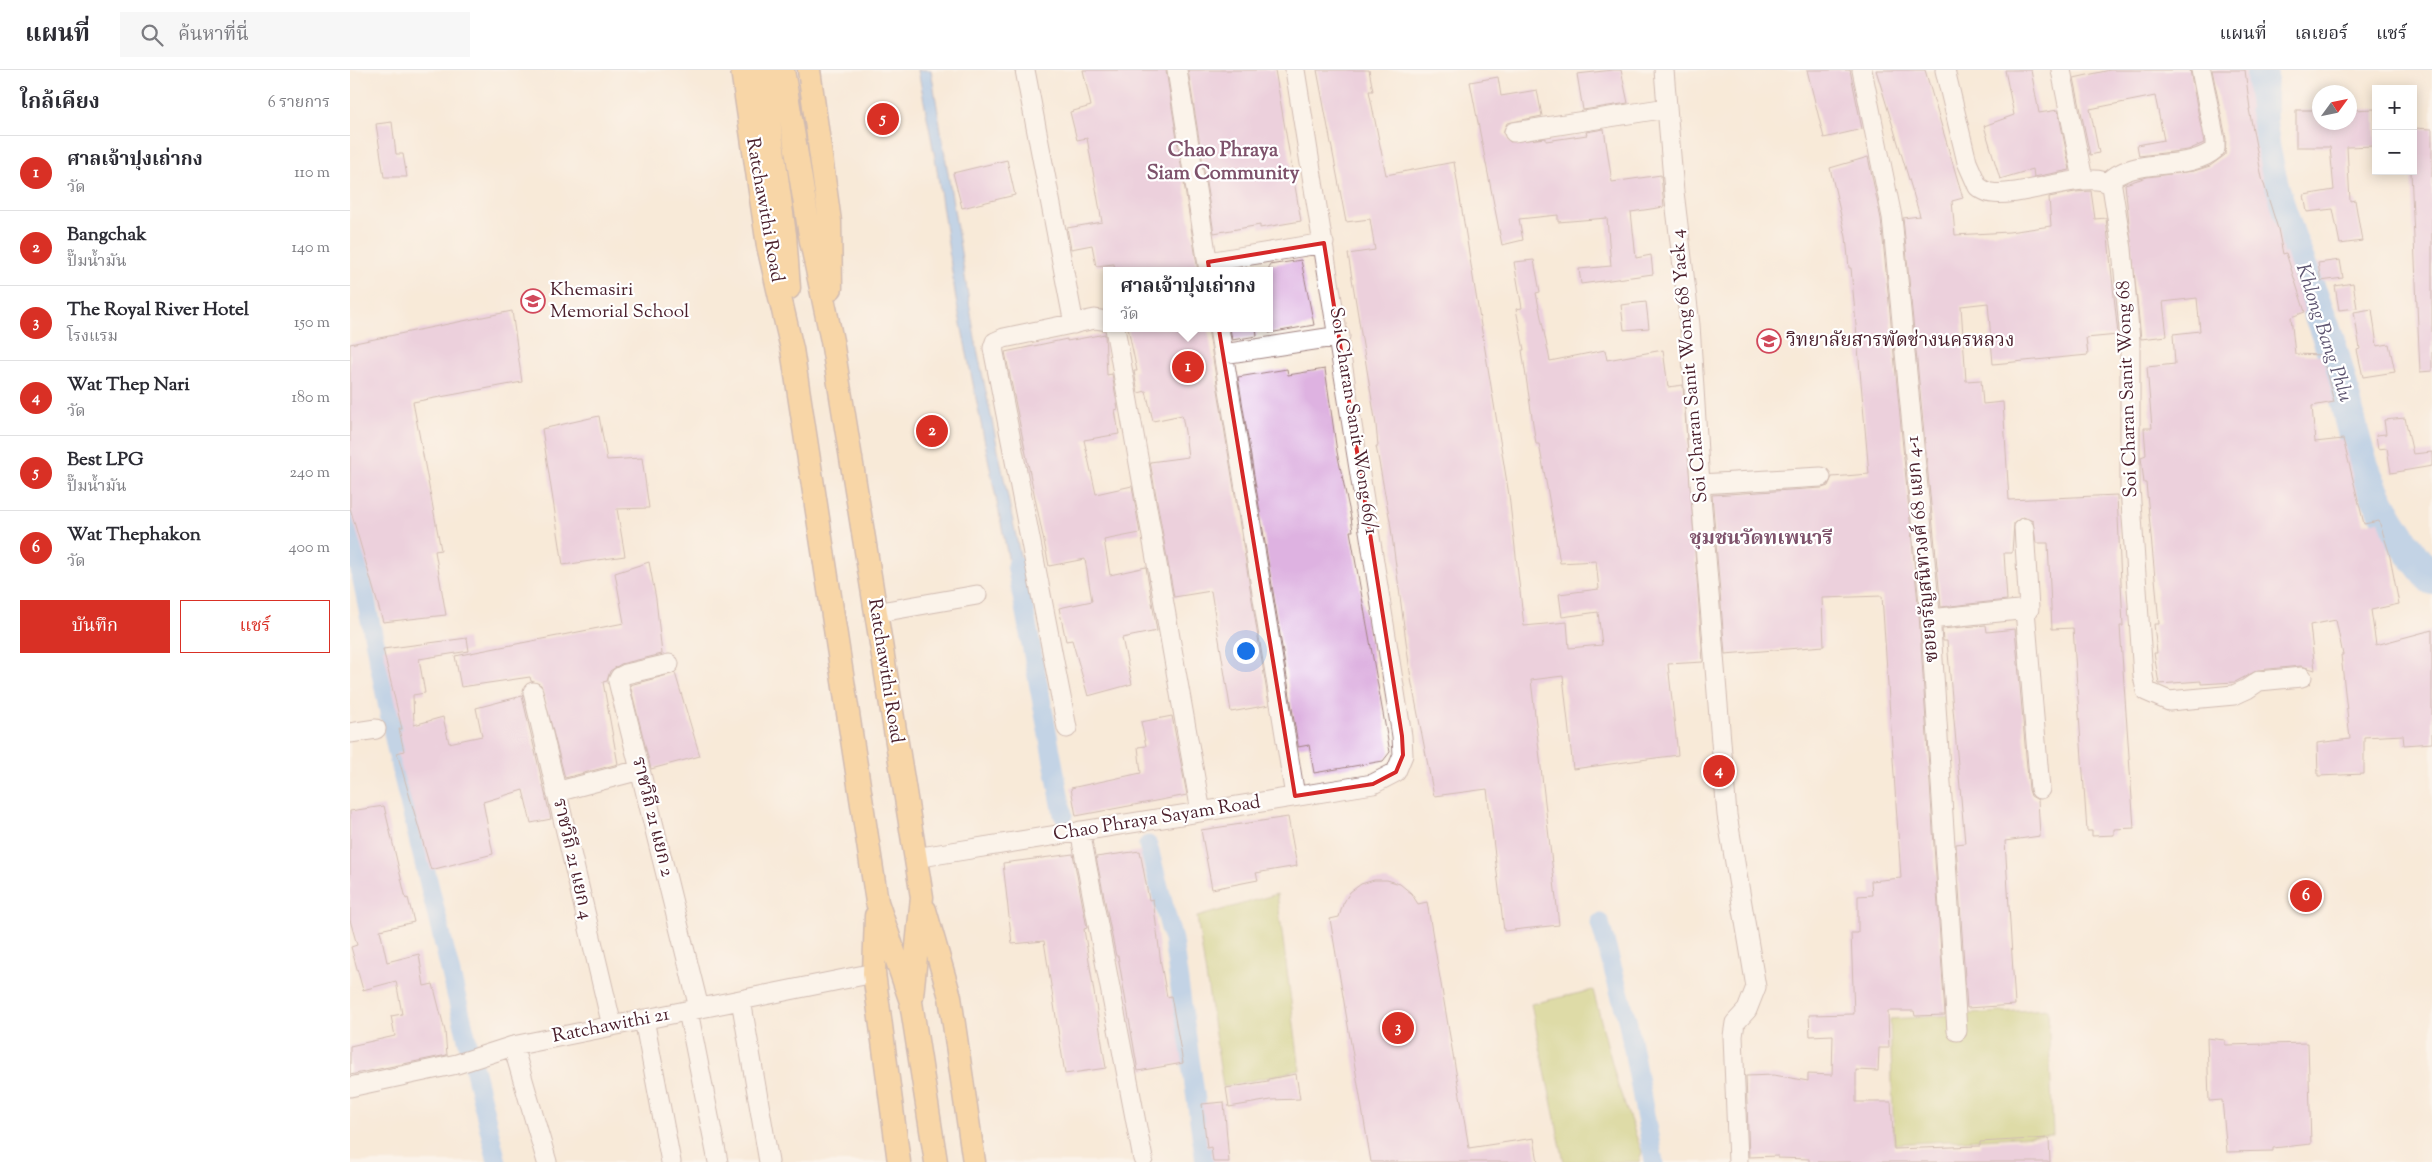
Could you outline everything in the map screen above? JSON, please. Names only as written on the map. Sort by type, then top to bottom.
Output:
[{"type":"main road","name":"Ratchawithi Road","points":[[742,70],[768,246],[792,348],[877,902],[911,1002],[936,1162]]},
{"type":"main road","name":"Ratchawithi Road","points":[[762,70],[785,235],[792,348]]},
{"type":"main road","name":"Ratchawithi Road","points":[[783,70],[811,241],[832,341],[922,897],[911,1002]]},
{"type":"main road","name":"Ratchawithi Road","points":[[809,70],[830,222],[832,341]]},
{"type":"main road","points":[[922,897],[950,997],[974,1162]]},
{"type":"main road","points":[[877,902],[874,973],[899,1162]]},
{"type":"street","points":[[1025,70],[1074,324]]},
{"type":"street","points":[[1176,70],[1209,267],[1324,243]]},
{"type":"street","name":"Soi Charan Sanit Wong 66/1","points":[[1295,70],[1340,336],[1402,736],[1403,755],[1396,772]]},
{"type":"street","name":"Soi Charan Sanit Wong 68 Yaek 4","points":[[1664,70],[1674,192],[1690,325],[1700,484],[1728,815],[1756,987],[1747,1010],[1735,1023],[1733,1036],[1738,1162]]},
{"type":"street","name":"ซอยจรัญสนิทวงศ์ 68 แยก 4-1","points":[[1862,70],[1892,216],[1930,619],[1957,1032]]},
{"type":"street","points":[[1945,70],[1966,162],[1978,187],[1992,193],[2038,189],[2083,179],[2102,179],[2108,183],[2120,172],[2200,157],[2215,149],[2215,140],[2201,70]]},
{"type":"street","points":[[2061,70],[2083,179]]},
{"type":"street","points":[[1514,132],[1667,108]]},
{"type":"street","name":"Soi Charan Sanit Wong 68","points":[[2108,183],[2112,186],[2116,201],[2130,341],[2130,488],[2142,667],[2146,691],[2169,701],[2234,695],[2247,689],[2258,680],[2302,677]]},
{"type":"street","points":[[1067,728],[993,348],[998,340],[1095,319],[1103,320]]},
{"type":"street","points":[[1116,332],[1201,812]]},
{"type":"street","points":[[1220,332],[1295,796]]},
{"type":"street","points":[[1223,354],[1340,336]]},
{"type":"street","points":[[1700,484],[1821,477]]},
{"type":"street","points":[[1930,619],[2029,609],[2024,528]]},
{"type":"street","points":[[875,613],[977,595]]},
{"type":"street","points":[[2025,610],[2040,789]]},
{"type":"street","name":"ราชวิถี 21 แยก 2","points":[[669,664],[626,674],[620,677],[618,681],[694,1009],[718,1162]]},
{"type":"street","name":"ราชวิถี 21 แยก 4","points":[[533,692],[612,1026]]},
{"type":"street","points":[[350,734],[376,729]]},
{"type":"street","points":[[556,792],[640,770]]},
{"type":"street","name":"Chao Phraya Sayam Road","points":[[915,858],[1373,784],[1396,772]]},
{"type":"street","points":[[1080,831],[1143,1158]]},
{"type":"street","name":"Ratchawithi 21","points":[[350,1087],[472,1059],[513,1046],[874,973]]},
{"type":"street","points":[[741,1000],[768,1162]]},
{"type":"street","points":[[644,1019],[671,1162]]},
{"type":"street","points":[[513,1046],[547,1162]]},
{"type":"highlighted area","points":[[1324,243],[1402,736],[1403,755],[1396,772],[1373,784],[1295,796],[1208,262]]},
{"type":"green space","points":[[1277,894],[1300,1070],[1223,1087],[1197,917]]},
{"type":"green space","points":[[1593,990],[1618,1086],[1642,1152],[1639,1162],[1564,1162],[1531,1004]]},
{"type":"green space","points":[[2048,1009],[2053,1135],[1894,1144],[1890,1019]]},
{"type":"water","points":[[918,70],[931,70],[976,344],[1027,589],[1015,592],[956,299],[936,163]]},
{"type":"building","points":[[1083,70],[1166,70],[1197,267],[1114,267],[1114,264],[1096,266],[1092,245],[1071,249],[1067,228],[1102,222],[1087,138],[1077,140],[1070,112],[1091,106]]},
{"type":"building","points":[[1188,70],[1275,70],[1301,221],[1260,228],[1260,225],[1214,233]]},
{"type":"building","points":[[1317,70],[1369,70],[1373,91],[1369,91],[1386,175],[1454,162],[1509,495],[1524,626],[1567,622],[1569,648],[1602,645],[1598,612],[1562,617],[1559,594],[1599,589],[1596,561],[1560,563],[1539,444],[1536,444],[1522,350],[1524,350],[1516,309],[1522,308],[1514,262],[1534,260],[1540,292],[1536,293],[1550,361],[1605,350],[1607,360],[1663,350],[1668,387],[1683,385],[1703,662],[1668,664],[1678,755],[1573,769],[1563,676],[1531,680],[1559,925],[1504,931],[1487,789],[1434,796],[1411,679],[1390,521],[1376,446],[1378,446],[1376,425],[1348,254],[1375,250],[1370,219],[1346,222]]},
{"type":"building","points":[[1621,70],[1628,103],[1583,110],[1577,74]]},
{"type":"building","points":[[1807,70],[1850,70],[1862,129],[1824,138]]},
{"type":"building","points":[[1876,70],[1925,70],[1963,198],[1952,201],[1955,235],[2009,232],[2051,226],[2049,197],[2075,192],[2091,191],[2095,219],[2106,218],[2118,335],[2086,338],[2088,355],[1993,364],[1988,303],[1961,306],[1966,381],[1981,380],[1983,404],[2003,402],[2009,500],[2117,495],[2123,626],[2120,626],[2134,828],[2114,829],[2114,835],[2092,836],[2092,831],[2087,831],[2073,628],[2052,629],[2048,543],[2036,543],[2033,521],[2023,517],[2014,523],[2012,553],[2004,553],[2007,600],[1941,607],[1903,218],[1920,216]]},
{"type":"building","points":[[2005,70],[2031,70],[2039,113],[2058,110],[2070,170],[2034,177],[2033,169],[2000,179],[1984,126],[2014,115]]},
{"type":"building","points":[[2110,70],[2190,70],[2204,143],[2188,150],[2139,156],[2137,145],[2164,140],[2155,96],[2090,109],[2099,153],[2090,155],[2074,78]]},
{"type":"building","points":[[2212,70],[2245,70],[2249,109],[2262,178],[2278,229],[2283,254],[2286,253],[2305,312],[2291,317],[2295,354],[2322,355],[2334,402],[2312,406],[2315,442],[2343,439],[2364,524],[2379,521],[2389,552],[2399,604],[2371,610],[2376,645],[2432,630],[2432,743],[2404,745],[2403,735],[2364,737],[2364,774],[2318,776],[2317,743],[2350,739],[2341,655],[2343,655],[2336,620],[2310,625],[2315,670],[2301,666],[2258,670],[2235,682],[2201,684],[2201,681],[2159,684],[2154,653],[2157,653],[2154,624],[2159,624],[2146,483],[2144,483],[2141,457],[2146,455],[2144,428],[2152,428],[2147,367],[2175,364],[2173,334],[2200,331],[2197,298],[2163,302],[2167,336],[2141,339],[2125,184],[2147,177],[2194,171],[2210,166],[2225,155],[2226,138]]},
{"type":"building","points":[[1498,77],[1501,96],[1537,90],[1542,116],[1507,123],[1503,133],[1510,142],[1546,138],[1546,141],[1587,135],[1586,132],[1604,129],[1612,182],[1661,175],[1664,207],[1631,212],[1636,258],[1651,255],[1653,274],[1581,284],[1579,269],[1611,266],[1607,218],[1558,222],[1558,215],[1519,219],[1523,240],[1502,245],[1470,82]]},
{"type":"building","points":[[2372,109],[2372,146],[2347,147],[2350,201],[2355,200],[2362,241],[2340,244],[2333,209],[2307,212],[2304,195],[2334,190],[2330,147],[2296,147],[2296,110],[2312,110],[2312,130],[2357,130],[2357,110]]},
{"type":"building","points":[[392,122],[396,154],[403,154],[407,177],[384,177],[376,124]]},
{"type":"building","points":[[2417,128],[2432,129],[2432,371],[2420,372],[2411,175],[2417,175]]},
{"type":"building","points":[[1868,157],[1881,219],[1919,614],[1945,1015],[1915,1016],[1914,1011],[1888,1011],[1889,1048],[1879,1048],[1878,1071],[1856,1070],[1856,1102],[1891,1102],[1894,1149],[1980,1146],[1980,1142],[2049,1138],[2050,1162],[1809,1162],[1809,1159],[1778,1158],[1778,1156],[1749,1157],[1746,1076],[1774,1075],[1808,1081],[1808,1074],[1832,1075],[1833,1035],[1810,1036],[1809,1015],[1854,1014],[1851,933],[1858,933],[1858,896],[1872,895],[1871,881],[1901,878],[1882,596],[1822,598],[1824,646],[1725,654],[1712,495],[1822,488],[1828,486],[1832,477],[1869,474],[1851,268],[1849,268],[1846,237],[1830,168]]},
{"type":"building","points":[[1007,160],[1015,195],[962,208],[953,173]]},
{"type":"building","points":[[1301,260],[1314,325],[1269,333],[1273,332],[1273,267],[1269,267],[1269,265]]},
{"type":"building","points":[[2340,260],[2343,278],[2321,281],[2318,263]]},
{"type":"building","points":[[2353,283],[2357,308],[2339,310],[2335,286]]},
{"type":"building","points":[[1646,302],[1649,328],[1624,330],[1621,305]]},
{"type":"building","points":[[2372,309],[2377,346],[2389,344],[2395,372],[2363,377],[2357,350],[2360,349],[2354,312]]},
{"type":"building","points":[[512,311],[522,382],[413,402],[441,550],[435,551],[446,615],[383,622],[350,508],[350,344]]},
{"type":"building","points":[[1129,332],[1209,332],[1269,705],[1231,712],[1211,591],[1174,597],[1150,462],[1188,457],[1185,432],[1182,415],[1153,421],[1146,391],[1138,393],[1134,371],[1137,371]]},
{"type":"building","points":[[1231,332],[1256,332],[1257,336],[1232,340]]},
{"type":"building","points":[[1105,334],[1107,375],[1112,374],[1118,409],[1115,410],[1119,434],[1084,440],[1096,494],[1132,486],[1140,533],[1104,540],[1110,575],[1146,567],[1157,631],[1122,638],[1132,684],[1088,696],[1072,640],[1066,641],[1059,608],[1092,601],[1085,559],[1049,566],[1005,352],[1067,339],[1067,341]]},
{"type":"building","points":[[1287,369],[1288,375],[1325,369],[1337,452],[1353,531],[1350,531],[1390,752],[1383,761],[1314,773],[1309,745],[1298,747],[1238,377]]},
{"type":"building","points":[[599,416],[607,460],[642,458],[649,508],[617,509],[625,556],[563,565],[542,429]]},
{"type":"building","points":[[2405,418],[2413,454],[2432,452],[2432,466],[2391,473],[2387,448],[2378,449],[2376,435],[2386,434],[2384,420]]},
{"type":"building","points":[[649,562],[656,599],[662,654],[621,664],[610,671],[607,681],[603,682],[618,764],[565,778],[541,685],[531,681],[530,677],[461,687],[455,656],[624,623],[615,573]]},
{"type":"building","points":[[1986,625],[1987,632],[2015,629],[2029,790],[2031,796],[2038,800],[2040,836],[2005,841],[2015,1005],[1967,1008],[1956,844],[1965,843],[1947,641],[1943,641],[1942,629]]},
{"type":"building","points":[[467,638],[469,651],[419,659],[425,693],[413,695],[414,725],[443,717],[449,743],[482,736],[476,708],[522,696],[551,819],[531,823],[523,790],[483,802],[493,854],[431,870],[397,753],[404,751],[399,729],[402,729],[383,649]]},
{"type":"building","points":[[675,673],[700,756],[651,769],[630,685]]},
{"type":"building","points":[[1172,716],[1187,795],[1076,816],[1071,788],[1141,773],[1138,747],[1146,746],[1141,722]]},
{"type":"building","points":[[384,806],[406,899],[408,898],[414,922],[380,930],[387,962],[419,954],[424,986],[433,984],[445,1031],[447,1055],[350,1075],[350,1046],[395,1036],[391,1016],[402,1014],[396,981],[363,990],[351,947],[357,945],[350,920],[350,811]]},
{"type":"building","points":[[1288,817],[1297,866],[1256,873],[1258,880],[1212,889],[1201,830]]},
{"type":"building","points":[[1140,851],[1149,900],[1153,899],[1167,997],[1171,996],[1183,1063],[1138,1071],[1118,956],[1116,956],[1096,857]]},
{"type":"building","points":[[1073,854],[1087,928],[1084,929],[1106,1068],[1065,1074],[1044,941],[1012,944],[1003,863]]},
{"type":"building","points":[[1374,880],[1387,880],[1400,884],[1411,893],[1418,904],[1427,902],[1469,1148],[1534,1138],[1538,1162],[1371,1162],[1330,919],[1339,917],[1343,904],[1350,892],[1361,884]]},
{"type":"building","points":[[2207,1038],[2225,1040],[2225,1045],[2308,1043],[2311,1144],[2273,1148],[2273,1151],[2227,1152],[2222,1100],[2209,1101]]},
{"type":"building","points":[[1296,1074],[1300,1099],[1271,1100],[1229,1107],[1226,1088]]},
{"type":"building","points":[[1224,1102],[1229,1162],[1213,1162],[1211,1147],[1207,1148],[1202,1104]]},
{"type":"waterway","name":"Khlong Bang Phlu","points":[[2262,70],[2261,123],[2274,187],[2282,216],[2333,353],[2352,429],[2366,474],[2387,516],[2403,542],[2432,579]]},
{"type":"waterway","points":[[350,521],[397,753],[497,1162]]},
{"type":"waterway","points":[[1016,565],[1063,815]]},
{"type":"waterway","points":[[1148,845],[1173,940],[1205,1162]]},
{"type":"waterway","points":[[1600,923],[1628,1023],[1654,1162]]},
{"type":"place","name":"Best LPG","points":[[883,119]]},
{"type":"place","name":"Khemasiri Memorial School","points":[[533,301]]},
{"type":"place","name":"วิทยาลัยสารพัดช่างนครหลวง","points":[[1769,341]]},
{"type":"place","name":"ศาลเจ้าปุงเถ่ากง","points":[[1188,367]]},
{"type":"place","name":"Bangchak","points":[[932,431]]},
{"type":"place","name":"Wat Thep Nari","points":[[1719,771]]},
{"type":"place","name":"Wat Thephakon","points":[[2306,896]]},
{"type":"place","name":"The Royal River Hotel","points":[[1398,1028]]},
{"type":"district","name":"Chao Phraya Siam Community","points":[[1223,162]]},
{"type":"district","name":"ชุมชนวัดทเพนารี","points":[[1761,539]]}]
